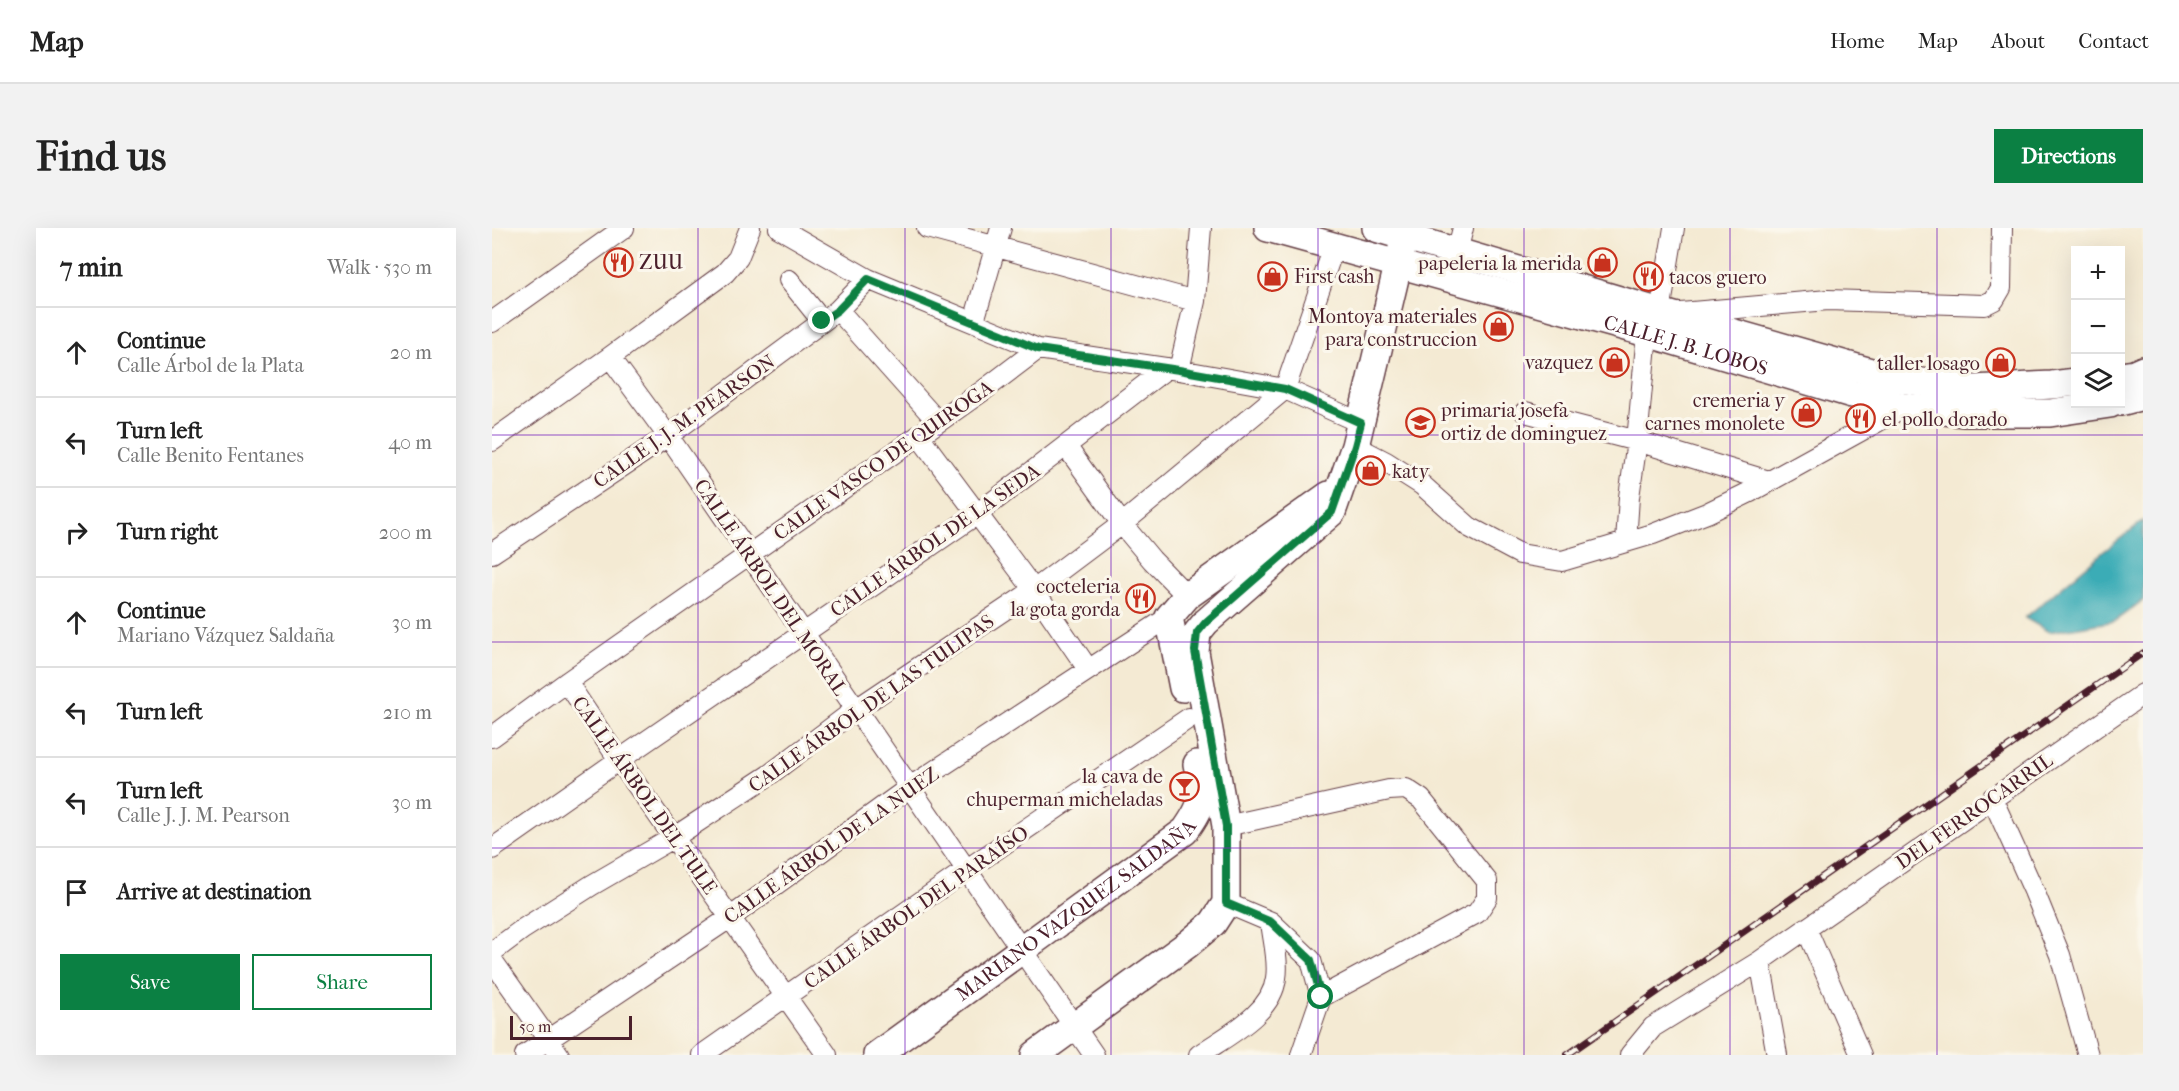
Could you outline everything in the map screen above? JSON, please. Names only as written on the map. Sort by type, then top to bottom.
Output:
[{"type":"street","points":[[492,321],[624,228]]},
{"type":"street","points":[[492,441],[725,273],[738,258],[750,228]]},
{"type":"street","points":[[779,228],[868,279],[1038,349],[1173,369],[1285,389],[1358,435],[1386,462],[1422,485],[1469,527],[1520,554],[1562,561],[1653,534],[1707,513],[1905,407]]},
{"type":"street","points":[[927,228],[1195,301]]},
{"type":"street","points":[[974,321],[1001,228]]},
{"type":"street","points":[[1173,369],[1195,301],[1201,228]]},
{"type":"street","name":"CALLE J. B. LOBOS","points":[[1268,228],[1398,265],[1660,320],[1892,378],[1973,389],[2071,382]]},
{"type":"street","name":"CALLE J. B. LOBOS","points":[[1376,228],[1405,236],[1460,240],[1852,394],[1905,407],[1965,413],[2050,413],[2083,408]]},
{"type":"street","points":[[1626,542],[1629,497],[1637,441],[1660,320],[1674,228]]},
{"type":"street","points":[[1660,320],[1828,300],[1984,305],[1994,300],[2001,288],[2002,228]]},
{"type":"street","points":[[1035,1055],[1213,924],[1226,903],[1226,826],[1195,651],[1197,633],[1206,622],[1332,512],[1358,435],[1405,236]]},
{"type":"street","points":[[1285,389],[1334,247]]},
{"type":"street","name":"CALLE J. J. M. PEARSON","points":[[492,553],[668,436],[838,310],[868,279]]},
{"type":"street","points":[[789,280],[822,321]]},
{"type":"street","points":[[838,310],[938,422]]},
{"type":"street","name":"CALLE VASCO DE QUIROGA","points":[[492,737],[919,436],[1038,349]]},
{"type":"street","name":"CALLE ÁRBOL DEL MORAL","points":[[610,357],[668,436],[1094,1055]]},
{"type":"street","name":"CALLE ÁRBOL DE LA SEDA","points":[[492,849],[977,514],[1173,369]]},
{"type":"street","points":[[2125,375],[2143,370]]},
{"type":"street","name":"CALLE ÁRBOL DE LAS TULIPAS","points":[[492,952],[592,885],[673,838],[769,775],[855,710],[1035,590],[1122,524],[1285,389]]},
{"type":"street","points":[[2125,401],[2143,396]]},
{"type":"street","points":[[1525,412],[1637,441],[1769,481]]},
{"type":"street","points":[[919,436],[1035,590],[1088,669]]},
{"type":"street","points":[[1066,446],[1122,524],[1152,560],[1187,596]]},
{"type":"street","points":[[1169,617],[1187,596],[1321,499],[1338,491]]},
{"type":"street","name":"CALLE ÁRBOL DE LA NUEZ","points":[[525,1055],[553,1047],[910,787],[1169,617]]},
{"type":"street","name":"MARIANO VAZQUEZ SALDAÑA","points":[[877,1055],[1185,831],[1197,813],[1203,794],[1169,617]]},
{"type":"street","name":"CALLE ÁRBOL DEL TULE","points":[[567,682],[673,838],[827,1055]]},
{"type":"street","name":"DEL FERROCARRIL","points":[[1630,1055],[1653,1027],[1760,961],[2143,694]]},
{"type":"street","name":"CALLE ÁRBOL DEL PARAÍSO","points":[[702,1055],[966,870],[1189,718]]},
{"type":"street","points":[[1226,826],[1389,790],[1406,789],[1421,799],[1487,881],[1487,898],[1477,913],[1321,997]]},
{"type":"street","points":[[1992,798],[2060,955],[2088,1055]]},
{"type":"street","points":[[1226,903],[1271,922],[1311,960],[1321,997],[1301,1055]]},
{"type":"street","points":[[1199,1055],[1263,1010],[1274,993],[1277,976],[1271,922]]},
{"type":"street","points":[[1806,928],[1862,1055]]},
{"type":"street","points":[[492,960],[553,1047]]},
{"type":"street","points":[[1760,961],[1777,1055]]},
{"type":"water","points":[[2143,521],[2143,600],[2115,621],[2049,632],[2025,618],[2103,552]]},
{"type":"railway","points":[[1567,1055],[2143,653]]},
{"type":"place","name":"ZUU","points":[[618,262]]},
{"type":"place","name":"papeleria la merida","points":[[1603,263]]},
{"type":"place","name":"First cash","points":[[1273,276]]},
{"type":"place","name":"tacos guero","points":[[1648,277]]},
{"type":"place","name":"Montoya materiales para construccion","points":[[1498,327]]},
{"type":"place","name":"vazquez","points":[[1614,362]]},
{"type":"place","name":"taller losago","points":[[2001,363]]},
{"type":"place","name":"cremeria y carnes monolete","points":[[1806,412]]},
{"type":"place","name":"el pollo dorado","points":[[1861,419]]},
{"type":"place","name":"primaria josefa ortiz de dominguez","points":[[1420,422]]},
{"type":"place","name":"katy","points":[[1371,471]]},
{"type":"place","name":"cocteleria la gota gorda","points":[[1141,598]]},
{"type":"place","name":"la cava de chuperman micheladas","points":[[1184,787]]},
{"type":"route","points":[[822,321],[838,310],[868,279],[1038,349],[1179,370],[1285,389],[1361,423],[1332,512],[1206,622],[1197,633],[1195,651],[1226,826],[1226,903],[1271,922],[1311,960],[1321,997]]}]
